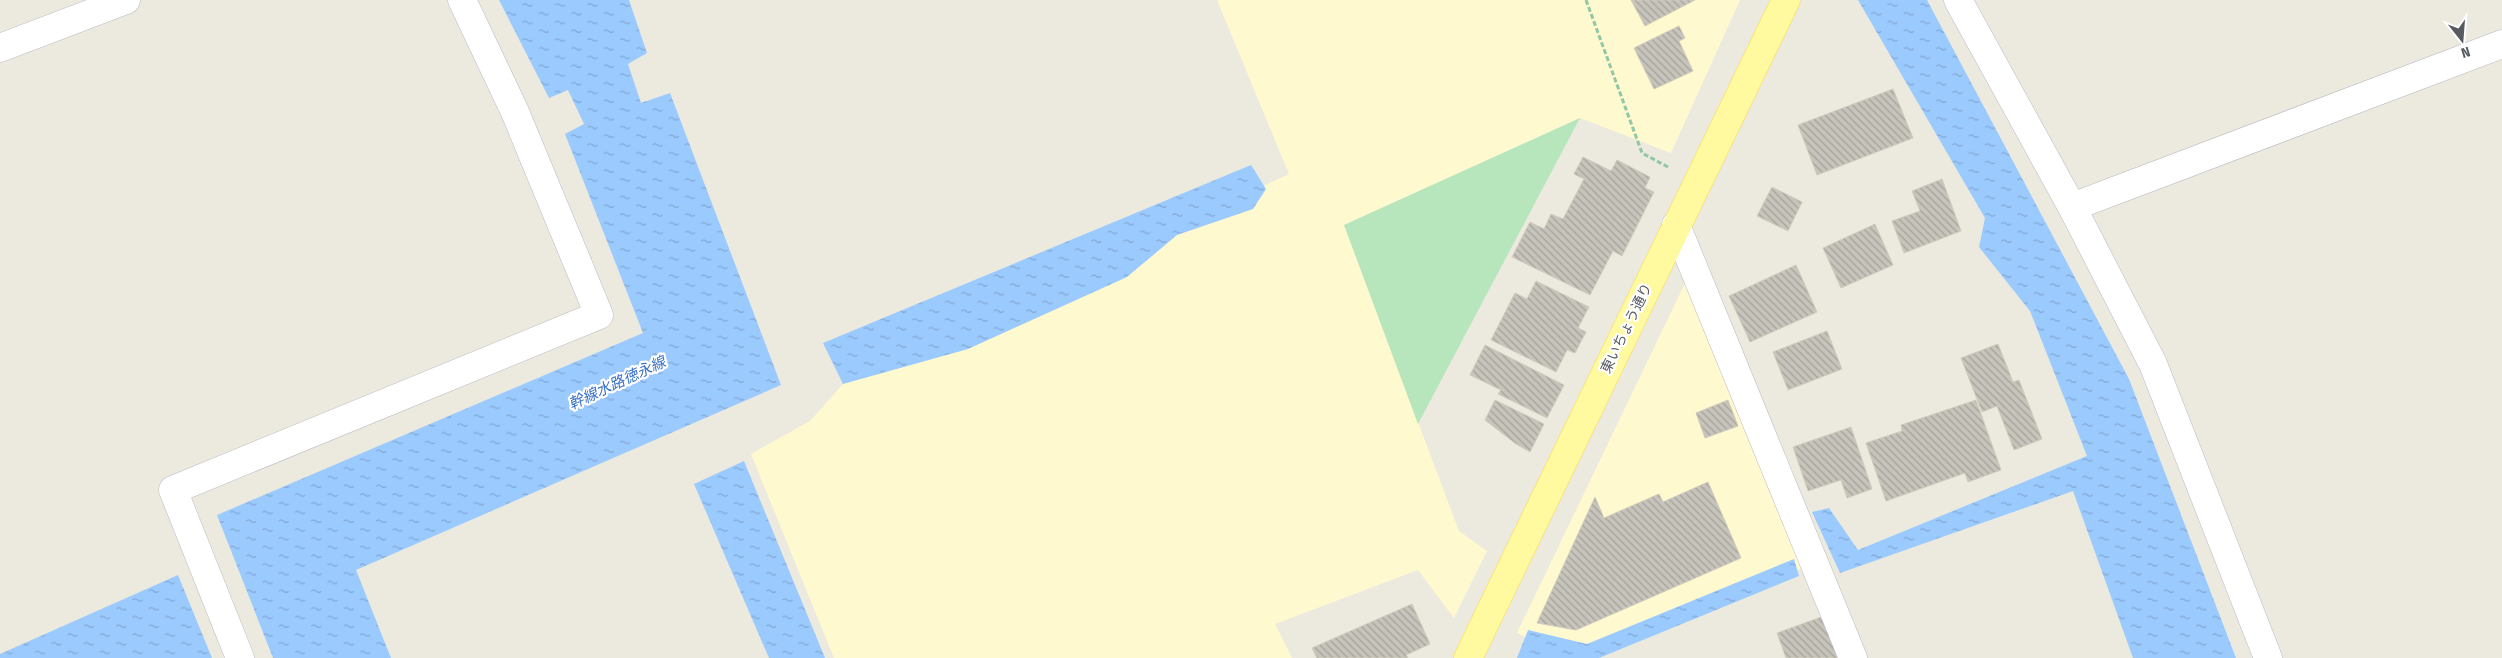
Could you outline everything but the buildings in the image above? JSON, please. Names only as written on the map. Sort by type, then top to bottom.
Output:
[{"type":"main road","name":"東いちょう通り","points":[[1468,658],[1786,0]]},
{"type":"street","points":[[0,48],[126,0]]},
{"type":"street","points":[[240,658],[173,490],[599,316],[515,112],[462,0]]},
{"type":"street","points":[[1958,0],[2072,207],[2153,364],[2268,658]]},
{"type":"street","points":[[2072,207],[2502,44]]},
{"type":"street","points":[[1676,225],[1853,658]]},
{"type":"path","points":[[1586,0],[1642,153],[1697,184]]},
{"type":"shaded area","points":[[1217,0],[1740,0],[1671,153],[1580,118],[1344,225],[1459,531],[1487,551],[1454,618],[1418,570],[1275,624],[1292,658],[834,658],[751,454],[810,421],[843,384],[1289,174]]},
{"type":"shaded area","points":[[1687,279],[1806,567],[1567,658],[1517,633]]},
{"type":"green space","points":[[1580,118],[1418,424],[1344,225]]},
{"type":"water","name":"幹線水路徳永線","points":[[499,0],[629,0],[647,53],[628,64],[641,103],[670,93],[781,385],[356,570],[391,658],[273,658],[217,515],[643,333],[565,134],[584,124],[568,90],[549,98]]},
{"type":"water","points":[[1858,0],[1927,0],[2129,379],[2236,658],[2133,658],[2073,491],[1840,573],[1812,512],[1829,508],[1858,550],[2087,456],[2030,311],[1979,247],[1985,218]]},
{"type":"water","points":[[1251,165],[1266,189],[1253,209],[1177,235],[1127,277],[968,349],[843,384],[823,343]]},
{"type":"water","points":[[744,461],[825,658],[769,658],[694,484]]},
{"type":"water","points":[[1794,559],[1799,576],[1599,658],[1517,658],[1528,630],[1587,644]]},
{"type":"water","points":[[178,575],[212,658],[0,658],[0,654]]}]
